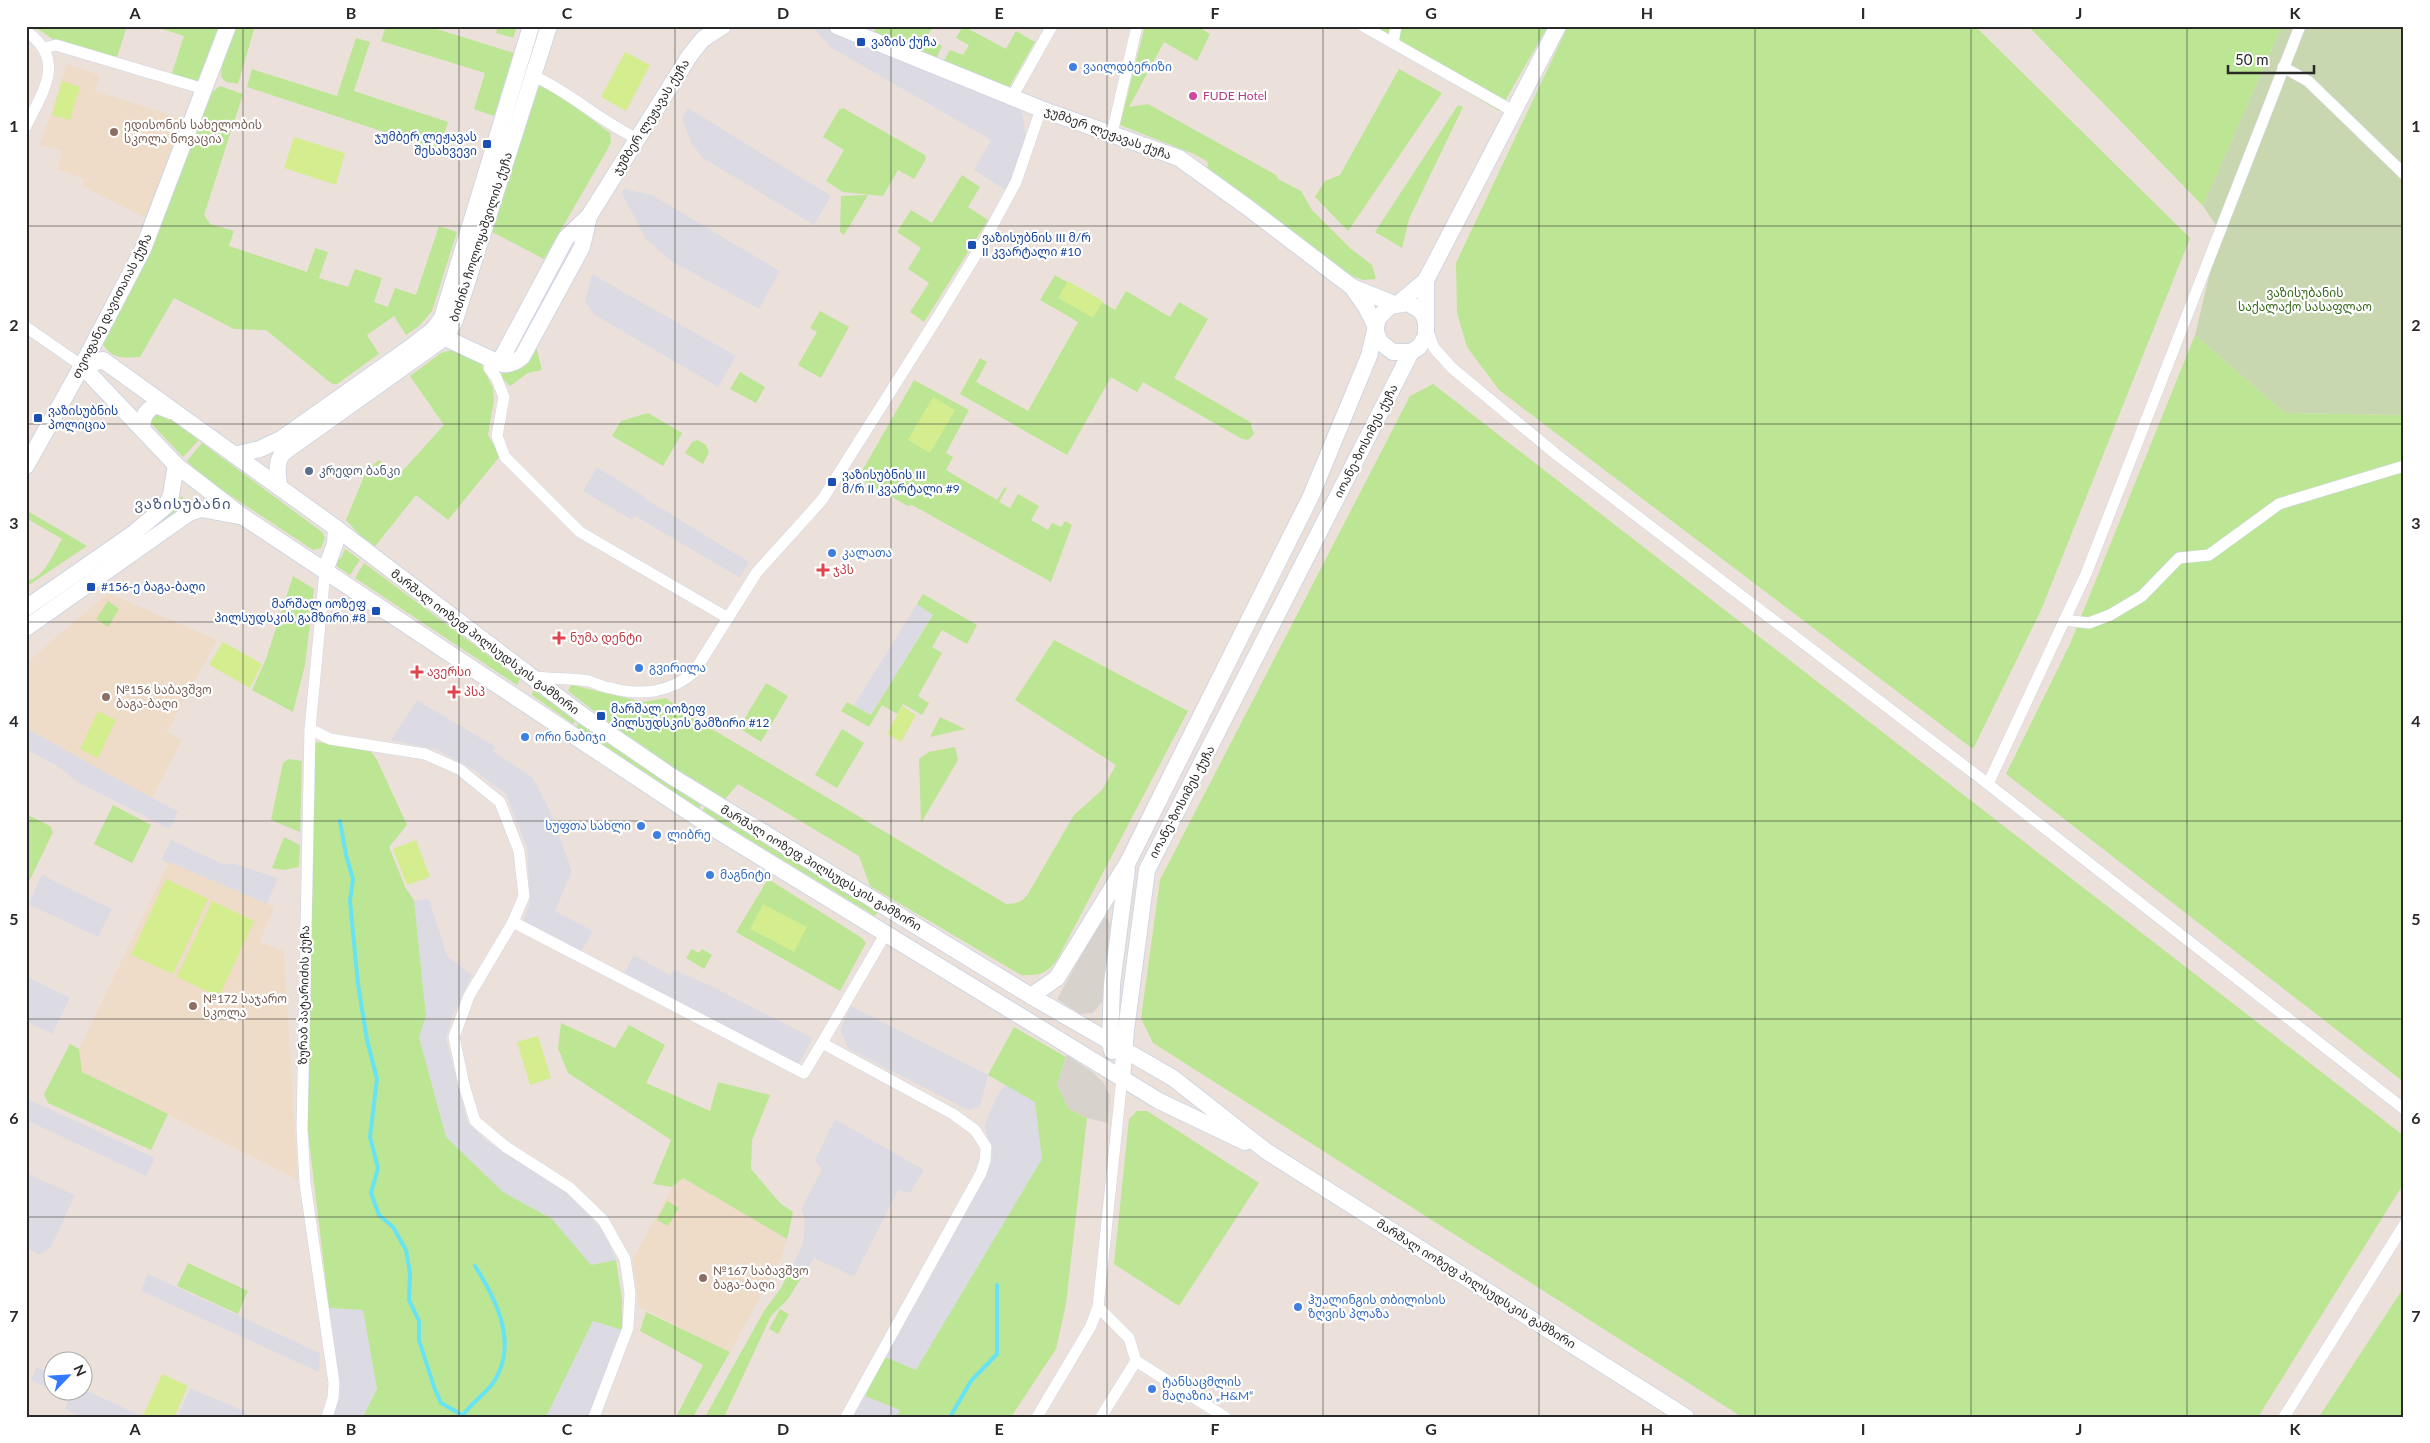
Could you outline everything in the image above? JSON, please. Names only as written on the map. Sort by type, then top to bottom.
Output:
[{"type":"main road","name":"თეოფანე დავითაიას ქუჩა","points":[[26,466],[82,366],[143,250],[228,26]]},
{"type":"main road","name":"ბიძინა ჩოლოყაშვილის ქუჩა","points":[[500,155],[514,83],[531,26]]},
{"type":"main road","name":"ბიძინა ჩოლოყაშვილის ქუჩა","points":[[279,487],[277,466],[278,459],[283,453],[455,320],[477,225],[500,155],[532,81],[549,26]]},
{"type":"main road","name":"ჯუმბერ ლეჟავას ქუჩა","points":[[495,362],[566,238],[589,216],[636,138],[690,55],[704,39],[722,26]]},
{"type":"main road","name":"ჯუმბერ ლეჟავას ქუჩა","points":[[836,26],[1041,109],[1179,158],[1352,287],[1396,303]]},
{"type":"main road","points":[[1426,280],[1426,326],[1423,342],[1413,351],[1393,352],[1380,342],[1376,329],[1383,311],[1426,280],[1558,26]]},
{"type":"main road","name":"ჯუმბერ ლეჟავას ქუჩა","points":[[1352,287],[1366,307],[1376,329]]},
{"type":"main road","points":[[1396,303],[1414,306],[1420,310],[1426,326]]},
{"type":"main road","name":"იოანე-ზოსიმეს ქუჩა","points":[[1031,996],[1057,978],[1131,855],[1310,496],[1359,383],[1376,329]]},
{"type":"main road","name":"ბიძინა ჩოლოყაშვილის ქუჩა","points":[[234,455],[269,446],[281,439],[439,334]]},
{"type":"main road","points":[[439,334],[495,362]]},
{"type":"main road","name":"იოანე-ზოსიმეს ქუჩა","points":[[1122,1078],[1147,870],[1413,351]]},
{"type":"main road","name":"მარშალ იოზეფ პილსუდსკის გამზირი","points":[[1266,1151],[1192,1118],[1122,1078],[710,826],[518,699],[242,516],[176,465],[82,366],[103,360],[336,528],[408,585],[535,677],[582,715],[671,776],[1031,996],[1173,1078],[1266,1151],[1686,1417]]},
{"type":"main road","points":[[142,428],[143,417],[147,410],[156,405],[175,412]]},
{"type":"main road","points":[[26,608],[134,533],[166,506],[171,495],[176,465]]},
{"type":"main road","name":"მარშალ იოზეფ პილსუდსკის გამზირი","points":[[26,628],[189,513],[201,510],[242,516]]},
{"type":"main road","points":[[326,571],[335,544],[336,528]]},
{"type":"main road","points":[[518,699],[535,677]]},
{"type":"main road","points":[[1131,855],[1141,858],[1153,858]]},
{"type":"main road","name":"იოანე-ზოსიმეს ქუჩა","points":[[1122,1078],[1110,1043],[1112,984],[1131,855]]},
{"type":"main road","points":[[886,933],[898,915]]},
{"type":"street","points":[[1012,97],[1052,26]]},
{"type":"street","points":[[1112,133],[1137,26]]},
{"type":"street","points":[[1363,26],[1513,111]]},
{"type":"street","points":[[1393,43],[1396,26]]},
{"type":"street","points":[[1988,784],[2086,574],[2300,26]]},
{"type":"street","points":[[26,31],[37,38],[44,48],[49,61],[49,76],[26,126]]},
{"type":"street","points":[[44,48],[56,45],[204,89]]},
{"type":"street","points":[[2283,67],[2308,81],[2404,174]]},
{"type":"street","points":[[514,83],[532,81],[550,83],[616,129],[636,138]]},
{"type":"street","points":[[535,677],[589,681],[627,692],[650,692],[673,686],[685,680],[698,667],[757,572],[822,500],[940,315],[983,243],[1016,182],[1041,109]]},
{"type":"street","points":[[1426,326],[1434,348],[1452,368]]},
{"type":"street","points":[[26,327],[82,366]]},
{"type":"street","points":[[1413,351],[1440,360],[1452,368],[1557,455],[1988,784],[2404,1109]]},
{"type":"street","points":[[495,362],[489,368],[496,377],[504,397],[497,436],[505,456],[580,532],[728,618]]},
{"type":"street","points":[[2064,620],[2089,624],[2110,615],[2142,596],[2179,558],[2209,555],[2279,504],[2404,466]]},
{"type":"street","name":"ზურაბ პატარიძის ქუჩა","points":[[326,571],[310,729],[302,1128],[305,1184],[334,1383],[333,1398],[327,1417]]},
{"type":"street","points":[[310,729],[330,738],[425,754],[459,769],[500,802],[519,851],[524,896],[513,922],[469,996],[454,1038],[464,1085],[475,1121],[506,1146],[570,1188],[603,1220],[626,1259],[630,1293],[628,1328],[594,1417]]},
{"type":"street","points":[[513,922],[804,1073],[886,933]]},
{"type":"street","points":[[822,1042],[953,1114],[975,1130],[986,1147],[985,1161],[981,1173],[846,1417]]},
{"type":"street","points":[[1037,1417],[1090,1326],[1098,1307],[1122,1078]]},
{"type":"street","points":[[2284,1417],[2404,1225]]},
{"type":"street","points":[[1098,1307],[1129,1338],[1136,1361],[1225,1417]]},
{"type":"street","points":[[1101,1417],[1136,1361]]},
{"type":"shaded area","points":[[817,26],[826,26],[1017,108],[1023,114],[1026,142],[1007,191],[974,170],[991,140],[830,47],[816,31]]},
{"type":"shaded area","name":"ედისონის სახელობის სკოლა ნოვაცია","points":[[67,64],[100,75],[95,91],[187,120],[150,220],[82,186],[84,179],[57,169],[62,151],[40,145]]},
{"type":"shaded area","points":[[688,108],[831,196],[814,225],[703,158],[691,143],[682,118]]},
{"type":"shaded area","points":[[624,189],[652,195],[780,271],[759,309],[671,261],[646,239],[622,194]]},
{"type":"shaded area","points":[[592,274],[736,356],[718,387],[595,315],[585,302]]},
{"type":"shaded area","points":[[597,467],[749,562],[740,578],[635,516],[632,520],[583,491]]},
{"type":"shaded area","name":"№156 საბავშვო ბაგა-ბაღი","points":[[108,593],[217,640],[167,732],[182,740],[152,798],[26,728],[26,663]]},
{"type":"shaded area","points":[[917,604],[933,614],[871,715],[854,705]]},
{"type":"shaded area","points":[[417,700],[496,747],[493,751],[533,778],[551,813],[572,871],[555,911],[593,931],[581,952],[522,924],[530,903],[527,848],[506,794],[474,770],[438,750],[391,740]]},
{"type":"shaded area","points":[[26,728],[178,812],[170,829],[77,782],[57,766],[26,749]]},
{"type":"shaded area","points":[[171,840],[223,864],[235,864],[278,878],[267,904],[161,860]]},
{"type":"shaded area","name":"№172 საჯარო სკოლა","points":[[169,862],[274,907],[260,942],[284,951],[298,1180],[82,1072],[79,1049]]},
{"type":"shaded area","points":[[42,875],[112,909],[98,937],[28,904]]},
{"type":"shaded area","points":[[429,899],[447,956],[472,975],[452,1017],[446,1039],[467,1121],[485,1140],[566,1192],[604,1232],[616,1260],[591,1265],[552,1219],[503,1192],[446,1137],[419,1037],[426,1016],[414,900]]},
{"type":"shaded area","points":[[1108,918],[1110,924],[1103,1001],[1093,1013],[1080,1014],[1057,999],[1101,920]]},
{"type":"shaded area","points":[[634,955],[670,975],[674,970],[709,985],[813,1038],[799,1064],[624,974]]},
{"type":"shaded area","points":[[26,976],[70,998],[52,1034],[26,1021]]},
{"type":"shaded area","points":[[851,1006],[988,1075],[980,1107],[968,1110],[849,1049],[840,1030]]},
{"type":"shaded area","points":[[1067,1055],[1092,1072],[1104,1083],[1110,1096],[1108,1123],[1087,1118],[1069,1109],[1057,1085]]},
{"type":"shaded area","points":[[1006,1085],[1036,1101],[1042,1159],[916,1371],[885,1357],[988,1171],[993,1152],[984,1126],[998,1094]]},
{"type":"shaded area","points":[[26,1098],[155,1158],[146,1176],[26,1120]]},
{"type":"shaded area","points":[[835,1119],[924,1170],[910,1193],[898,1190],[854,1277],[814,1258],[803,1275],[791,1268],[803,1244],[805,1219],[801,1209],[822,1170],[815,1160]]},
{"type":"shaded area","points":[[26,1173],[75,1195],[51,1247],[39,1255],[26,1247]]},
{"type":"shaded area","name":"№167 საბავშვო ბაგა-ბაღი","points":[[683,1178],[787,1239],[780,1261],[730,1352],[639,1307],[633,1259],[672,1187]]},
{"type":"shaded area","points":[[148,1274],[320,1353],[319,1372],[141,1291]]},
{"type":"shaded area","points":[[329,1308],[363,1310],[377,1389],[363,1417],[331,1417],[340,1396]]},
{"type":"shaded area","points":[[593,1321],[622,1330],[588,1417],[546,1417]]},
{"type":"shaded area","points":[[37,1367],[42,1370],[42,1385],[31,1380]]},
{"type":"shaded area","points":[[190,1388],[246,1412],[244,1417],[178,1417]]},
{"type":"shaded area","points":[[92,1393],[139,1415],[138,1417],[81,1417],[65,1409],[68,1400],[92,1400]]},
{"type":"shaded area","points":[[865,1396],[900,1410],[896,1417],[853,1417]]},
{"type":"green space","points":[[33,26],[127,26],[116,60],[62,45]]},
{"type":"green space","points":[[153,26],[219,26],[199,84],[171,76],[184,36]]},
{"type":"green space","points":[[233,26],[255,26],[238,84],[226,82],[221,77],[223,51]]},
{"type":"green space","points":[[386,26],[427,26],[514,53],[494,116],[474,109],[485,73],[381,41]]},
{"type":"green space","points":[[498,26],[517,26],[513,38],[496,33]]},
{"type":"green space","points":[[878,26],[933,26],[927,37],[942,46],[935,61],[873,33]]},
{"type":"green space","points":[[963,26],[1006,49],[1016,31],[1035,42],[1008,89],[943,62],[950,50],[963,55],[969,45],[956,38]]},
{"type":"green space","points":[[1145,26],[1197,26],[1210,34],[1197,61],[1164,42],[1129,107],[1148,104],[1276,175],[1278,179],[1301,191],[1312,210],[1350,248],[1372,265],[1376,279],[1363,280],[1342,272],[1207,170],[1208,162],[1194,154],[1120,125]]},
{"type":"green space","points":[[1357,26],[1548,26],[1499,111]]},
{"type":"green space","points":[[1568,26],[1975,26],[2190,238],[2041,610],[1973,749],[1499,390],[1467,347],[1457,313],[1456,263]]},
{"type":"green space","points":[[2028,26],[2282,26],[2203,206]]},
{"type":"green space","name":"ვაზისუბანის საქალაქო სასაფლაო","points":[[2282,26],[2404,26],[2404,415],[2285,413],[2195,335],[2220,231],[2203,206]]},
{"type":"green space","points":[[356,38],[370,42],[354,91],[448,122],[439,150],[247,87],[252,69],[337,96]]},
{"type":"green space","points":[[625,52],[650,65],[626,111],[601,97]]},
{"type":"green space","points":[[1399,69],[1442,93],[1348,231],[1315,197],[1325,181],[1340,175]]},
{"type":"green space","points":[[62,81],[80,87],[70,120],[52,115]]},
{"type":"green space","points":[[220,86],[243,94],[204,215],[210,224],[234,231],[229,246],[307,272],[315,248],[328,252],[319,278],[348,287],[355,269],[382,278],[374,302],[388,307],[395,288],[416,295],[439,226],[457,232],[432,311],[419,326],[406,335],[394,316],[367,335],[379,354],[337,384],[332,384],[266,330],[234,329],[174,298],[140,357],[114,355],[103,344],[151,252],[210,94]]},
{"type":"green space","points":[[538,86],[551,89],[610,133],[611,142],[544,259],[492,232]]},
{"type":"green space","points":[[1458,105],[1463,107],[1409,219],[1402,248],[1375,232]]},
{"type":"green space","points":[[843,108],[925,155],[926,159],[914,179],[898,170],[883,196],[843,192],[826,181],[844,150],[823,137],[839,110]]},
{"type":"green space","points":[[294,137],[345,153],[336,185],[284,168]]},
{"type":"green space","points":[[962,175],[980,187],[968,207],[988,220],[924,322],[910,312],[929,283],[908,269],[921,248],[897,232],[911,210],[932,223]]},
{"type":"green space","points":[[868,195],[844,235],[840,232],[841,196]]},
{"type":"green space","points":[[1055,275],[1115,310],[1126,291],[1170,317],[1179,302],[1208,319],[1174,378],[1250,422],[1254,434],[1248,440],[1242,439],[1143,382],[1137,392],[1111,377],[1067,455],[960,394],[980,358],[987,362],[976,382],[1028,411],[1078,322],[1040,300]]},
{"type":"green space","points":[[1068,281],[1103,301],[1093,318],[1058,298]]},
{"type":"green space","points":[[820,311],[849,327],[821,378],[798,365],[817,332],[810,328]]},
{"type":"green space","points":[[2195,335],[2285,413],[2404,415],[2404,1082],[2006,774],[2070,644]]},
{"type":"green space","points":[[535,342],[542,370],[528,373],[510,386],[498,374],[511,371],[521,364]]},
{"type":"green space","points":[[452,350],[481,364],[493,388],[494,400],[488,435],[500,456],[448,520],[416,495],[373,549],[346,520],[366,472],[379,460],[397,477],[444,425],[410,376],[441,353]]},
{"type":"green space","points":[[740,372],[765,387],[756,403],[730,389]]},
{"type":"green space","points":[[914,380],[969,410],[946,453],[953,457],[946,470],[997,500],[1005,487],[1007,488],[999,502],[1010,508],[1018,494],[1039,506],[1031,520],[1048,530],[1052,523],[1061,527],[1065,521],[1072,525],[1051,582],[912,505],[908,506],[858,478]]},
{"type":"green space","points":[[1433,384],[2404,1136],[2404,1183],[2258,1417],[1742,1417],[1153,1043],[1141,1018],[1160,880],[1410,396]]},
{"type":"green space","points":[[933,397],[955,410],[930,453],[908,440]]},
{"type":"green space","points":[[161,412],[199,440],[183,457],[149,421],[150,417]]},
{"type":"green space","points":[[648,413],[682,433],[663,466],[612,436],[621,421]]},
{"type":"green space","points":[[698,440],[706,445],[709,452],[703,464],[685,453],[692,442]]},
{"type":"green space","points":[[202,443],[322,532],[325,538],[321,548],[313,550],[204,478],[187,461]]},
{"type":"green space","points":[[181,496],[195,506],[158,526],[157,524],[178,504]]},
{"type":"green space","points":[[26,510],[87,546],[29,585],[26,585],[26,581],[33,579],[43,570],[62,539],[26,518]]},
{"type":"green space","points":[[345,549],[360,560],[350,575],[333,564],[341,558]]},
{"type":"green space","points":[[364,563],[520,679],[517,685],[355,578]]},
{"type":"green space","points":[[293,576],[314,589],[305,665],[293,712],[252,690],[266,659]]},
{"type":"green space","points":[[923,594],[977,625],[967,644],[942,630],[932,647],[942,653],[918,696],[929,703],[922,715],[903,704],[897,714],[882,705],[869,727],[841,711],[847,702],[871,715],[933,615],[917,604]]},
{"type":"green space","points":[[108,601],[119,609],[108,627],[96,619]]},
{"type":"green space","points":[[1054,640],[1188,711],[1057,960],[1046,971],[1032,975],[1021,975],[870,886],[859,856],[738,784],[725,799],[655,758],[568,691],[571,685],[643,702],[666,698],[690,716],[1006,904],[1013,904],[1021,901],[1028,894],[1074,815],[1102,790],[1116,765],[1015,700]]},
{"type":"green space","points":[[223,642],[262,664],[250,688],[209,665]]},
{"type":"green space","points":[[766,683],[788,696],[761,742],[739,728]]},
{"type":"green space","points":[[533,691],[576,720],[573,724],[532,695]]},
{"type":"green space","points":[[902,706],[916,715],[901,742],[887,734]]},
{"type":"green space","points":[[98,711],[116,720],[98,758],[80,749]]},
{"type":"green space","points":[[940,717],[965,729],[930,737]]},
{"type":"green space","points":[[579,722],[701,805],[699,809],[576,727]]},
{"type":"green space","points":[[842,729],[864,743],[837,788],[815,775]]},
{"type":"green space","points":[[315,742],[369,749],[377,760],[407,825],[389,847],[406,889],[414,900],[426,1016],[419,1037],[446,1137],[503,1192],[552,1219],[591,1265],[616,1260],[622,1299],[622,1330],[593,1321],[546,1417],[363,1417],[377,1389],[363,1310],[329,1308],[306,1116],[310,1020]]},
{"type":"green space","points":[[955,747],[958,760],[921,823],[919,759],[929,752]]},
{"type":"green space","points":[[289,759],[302,761],[300,832],[271,820],[283,763]]},
{"type":"green space","points":[[113,805],[151,825],[132,863],[94,844]]},
{"type":"green space","points":[[705,807],[878,912],[875,916],[702,811]]},
{"type":"green space","points":[[26,814],[50,826],[53,832],[26,888]]},
{"type":"green space","points":[[284,837],[300,845],[299,867],[284,870],[272,868]]},
{"type":"green space","points":[[416,840],[430,877],[407,885],[393,849]]},
{"type":"green space","points":[[166,879],[208,899],[173,974],[131,955]]},
{"type":"green space","points":[[768,879],[862,938],[866,943],[840,991],[736,932]]},
{"type":"green space","points":[[212,901],[254,921],[219,997],[177,977]]},
{"type":"green space","points":[[763,904],[807,927],[794,952],[750,929]]},
{"type":"green space","points":[[692,949],[699,953],[702,949],[712,955],[704,969],[686,958]]},
{"type":"green space","points":[[561,1023],[615,1048],[629,1025],[665,1045],[646,1083],[710,1111],[718,1082],[770,1095],[752,1140],[751,1169],[780,1203],[793,1212],[787,1239],[683,1178],[672,1187],[653,1184],[671,1140],[568,1073],[558,1048]]},
{"type":"green space","points":[[1014,1027],[1066,1057],[1057,1085],[1069,1109],[1087,1118],[1066,1304],[1056,1349],[1011,1417],[896,1417],[900,1410],[865,1396],[885,1357],[916,1370],[1042,1159],[1035,1102],[988,1075]]},
{"type":"green space","points":[[538,1036],[551,1078],[530,1085],[517,1042]]},
{"type":"green space","points":[[70,1044],[79,1049],[82,1072],[168,1114],[151,1150],[48,1103],[44,1094]]},
{"type":"green space","points":[[1137,1111],[1147,1111],[1259,1183],[1179,1306],[1114,1264],[1129,1119]]},
{"type":"green space","points":[[667,1201],[679,1208],[668,1226],[657,1220]]},
{"type":"green space","points":[[188,1263],[248,1291],[238,1314],[177,1286]]},
{"type":"green space","points":[[791,1268],[803,1275],[788,1299],[771,1316],[724,1417],[705,1417],[764,1311],[781,1288]]},
{"type":"green space","points":[[2404,1287],[2404,1417],[2319,1417]]},
{"type":"green space","points":[[780,1309],[789,1314],[778,1334],[769,1329]]},
{"type":"green space","points":[[646,1312],[730,1352],[693,1417],[676,1417],[703,1365],[640,1331]]},
{"type":"green space","points":[[162,1374],[188,1386],[174,1417],[145,1417],[143,1416]]},
{"type":"waterway","points":[[340,821],[346,855],[353,879],[350,901],[358,984],[367,1040],[377,1079],[370,1137],[378,1168],[371,1193],[379,1215],[393,1227],[406,1250],[410,1273],[409,1300],[419,1321],[419,1340],[434,1387],[441,1403],[462,1415]]},
{"type":"waterway","points":[[462,1417],[495,1380],[502,1366],[505,1351],[502,1321],[490,1292],[475,1266]]},
{"type":"waterway","points":[[950,1417],[971,1381],[997,1354],[997,1285]]},
{"type":"place","name":"ვაზის ქუჩა","points":[[861,42]]},
{"type":"place","name":"ვაილდბერიზი","points":[[1073,67]]},
{"type":"place","name":"FUDE Hotel","points":[[1193,96]]},
{"type":"place","name":"ედისონის სახელობის სკოლა ნოვაცია","points":[[114,132]]},
{"type":"place","name":"ჯუმბერ ლეჟავას შესახვევი","points":[[487,144]]},
{"type":"place","name":"ვაზისუბნის III მ/რ II კვარტალი #10","points":[[972,245]]},
{"type":"place","name":"ვაზისუბნის პოლიცია","points":[[38,418]]},
{"type":"place","name":"კრედო ბანკი","points":[[309,471]]},
{"type":"place","name":"ვაზისუბნის III მ/რ II კვარტალი #9","points":[[832,482]]},
{"type":"place","name":"კალათა","points":[[832,553]]},
{"type":"place","name":"ჯპს","points":[[823,570]]},
{"type":"place","name":"#156-ე ბაგა-ბაღი","points":[[91,587]]},
{"type":"place","name":"მარშალ იოზეფ პილსუდსკის გამზირი #8","points":[[376,611]]},
{"type":"place","name":"ნუმა დენტი","points":[[559,638]]},
{"type":"place","name":"გვირილა","points":[[639,668]]},
{"type":"place","name":"ავერსი","points":[[417,672]]},
{"type":"place","name":"პსპ","points":[[454,692]]},
{"type":"place","name":"№156 საბავშვო ბაგა-ბაღი","points":[[106,697]]},
{"type":"place","name":"მარშალ იოზეფ პილსუდსკის გამზირი #12","points":[[601,716]]},
{"type":"place","name":"ორი ნაბიჯი","points":[[525,737]]},
{"type":"place","name":"სუფთა სახლი","points":[[641,826]]},
{"type":"place","name":"ლიბრე","points":[[657,835]]},
{"type":"place","name":"მაგნიტი","points":[[710,875]]},
{"type":"place","name":"№172 საჯარო სკოლა","points":[[193,1006]]},
{"type":"place","name":"№167 საბავშვო ბაგა-ბაღი","points":[[703,1278]]},
{"type":"place","name":"ჰუალინგის თბილისის ზღვის პლაზა","points":[[1298,1307]]},
{"type":"place","name":"ტანსაცმლის მაღაზია „H&M“","points":[[1152,1389]]},
{"type":"district","name":"ვაზისუბანი","points":[[183,504]]}]
